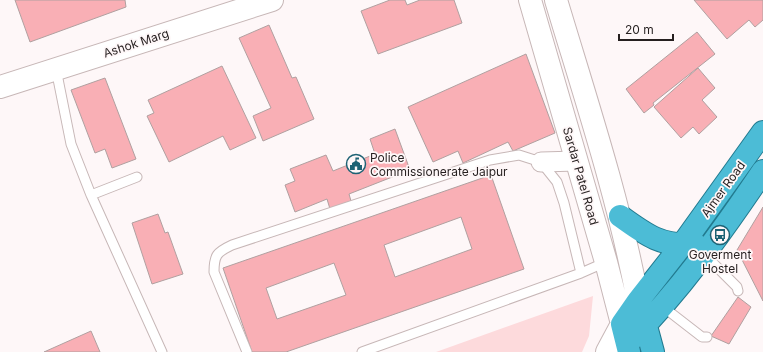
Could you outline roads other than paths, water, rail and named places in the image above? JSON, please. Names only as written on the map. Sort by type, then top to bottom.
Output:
[{"type":"highway","name":"Ajmer Road","points":[[624,343],[638,301],[682,245],[763,132]]},
{"type":"highway","name":"Ajmer Road","points":[[624,343],[646,325],[709,248],[763,171]]},
{"type":"highway","points":[[620,216],[647,236],[675,244],[709,248]]},
{"type":"highway","points":[[638,301],[653,352]]},
{"type":"street","name":"Ashok Marg","points":[[0,87],[272,0]]},
{"type":"street","name":"Sardar Patel Road","points":[[530,0],[606,262],[624,343]]},
{"type":"street","points":[[556,0],[620,216],[630,256],[638,301]]},
{"type":"street","points":[[541,162],[577,161]]},
{"type":"street","points":[[607,352],[624,343]]},
{"type":"lane","points":[[56,69],[71,144],[91,195],[162,352]]},
{"type":"lane","points":[[247,352],[214,272],[214,259],[220,250],[490,160],[519,155],[541,162],[557,182],[564,203],[581,273]]},
{"type":"lane","points":[[91,195],[137,177]]},
{"type":"lane","points":[[709,248],[737,287],[738,291]]},
{"type":"lane","points":[[362,352],[581,273],[606,262]]},
{"type":"lane","points":[[662,306],[702,337],[707,337]]},
{"type":"place","name":"Police Commissionerate Jaipur","points":[[356,164]]},
{"type":"place","name":"Goverment Hostel","points":[[720,235]]}]
